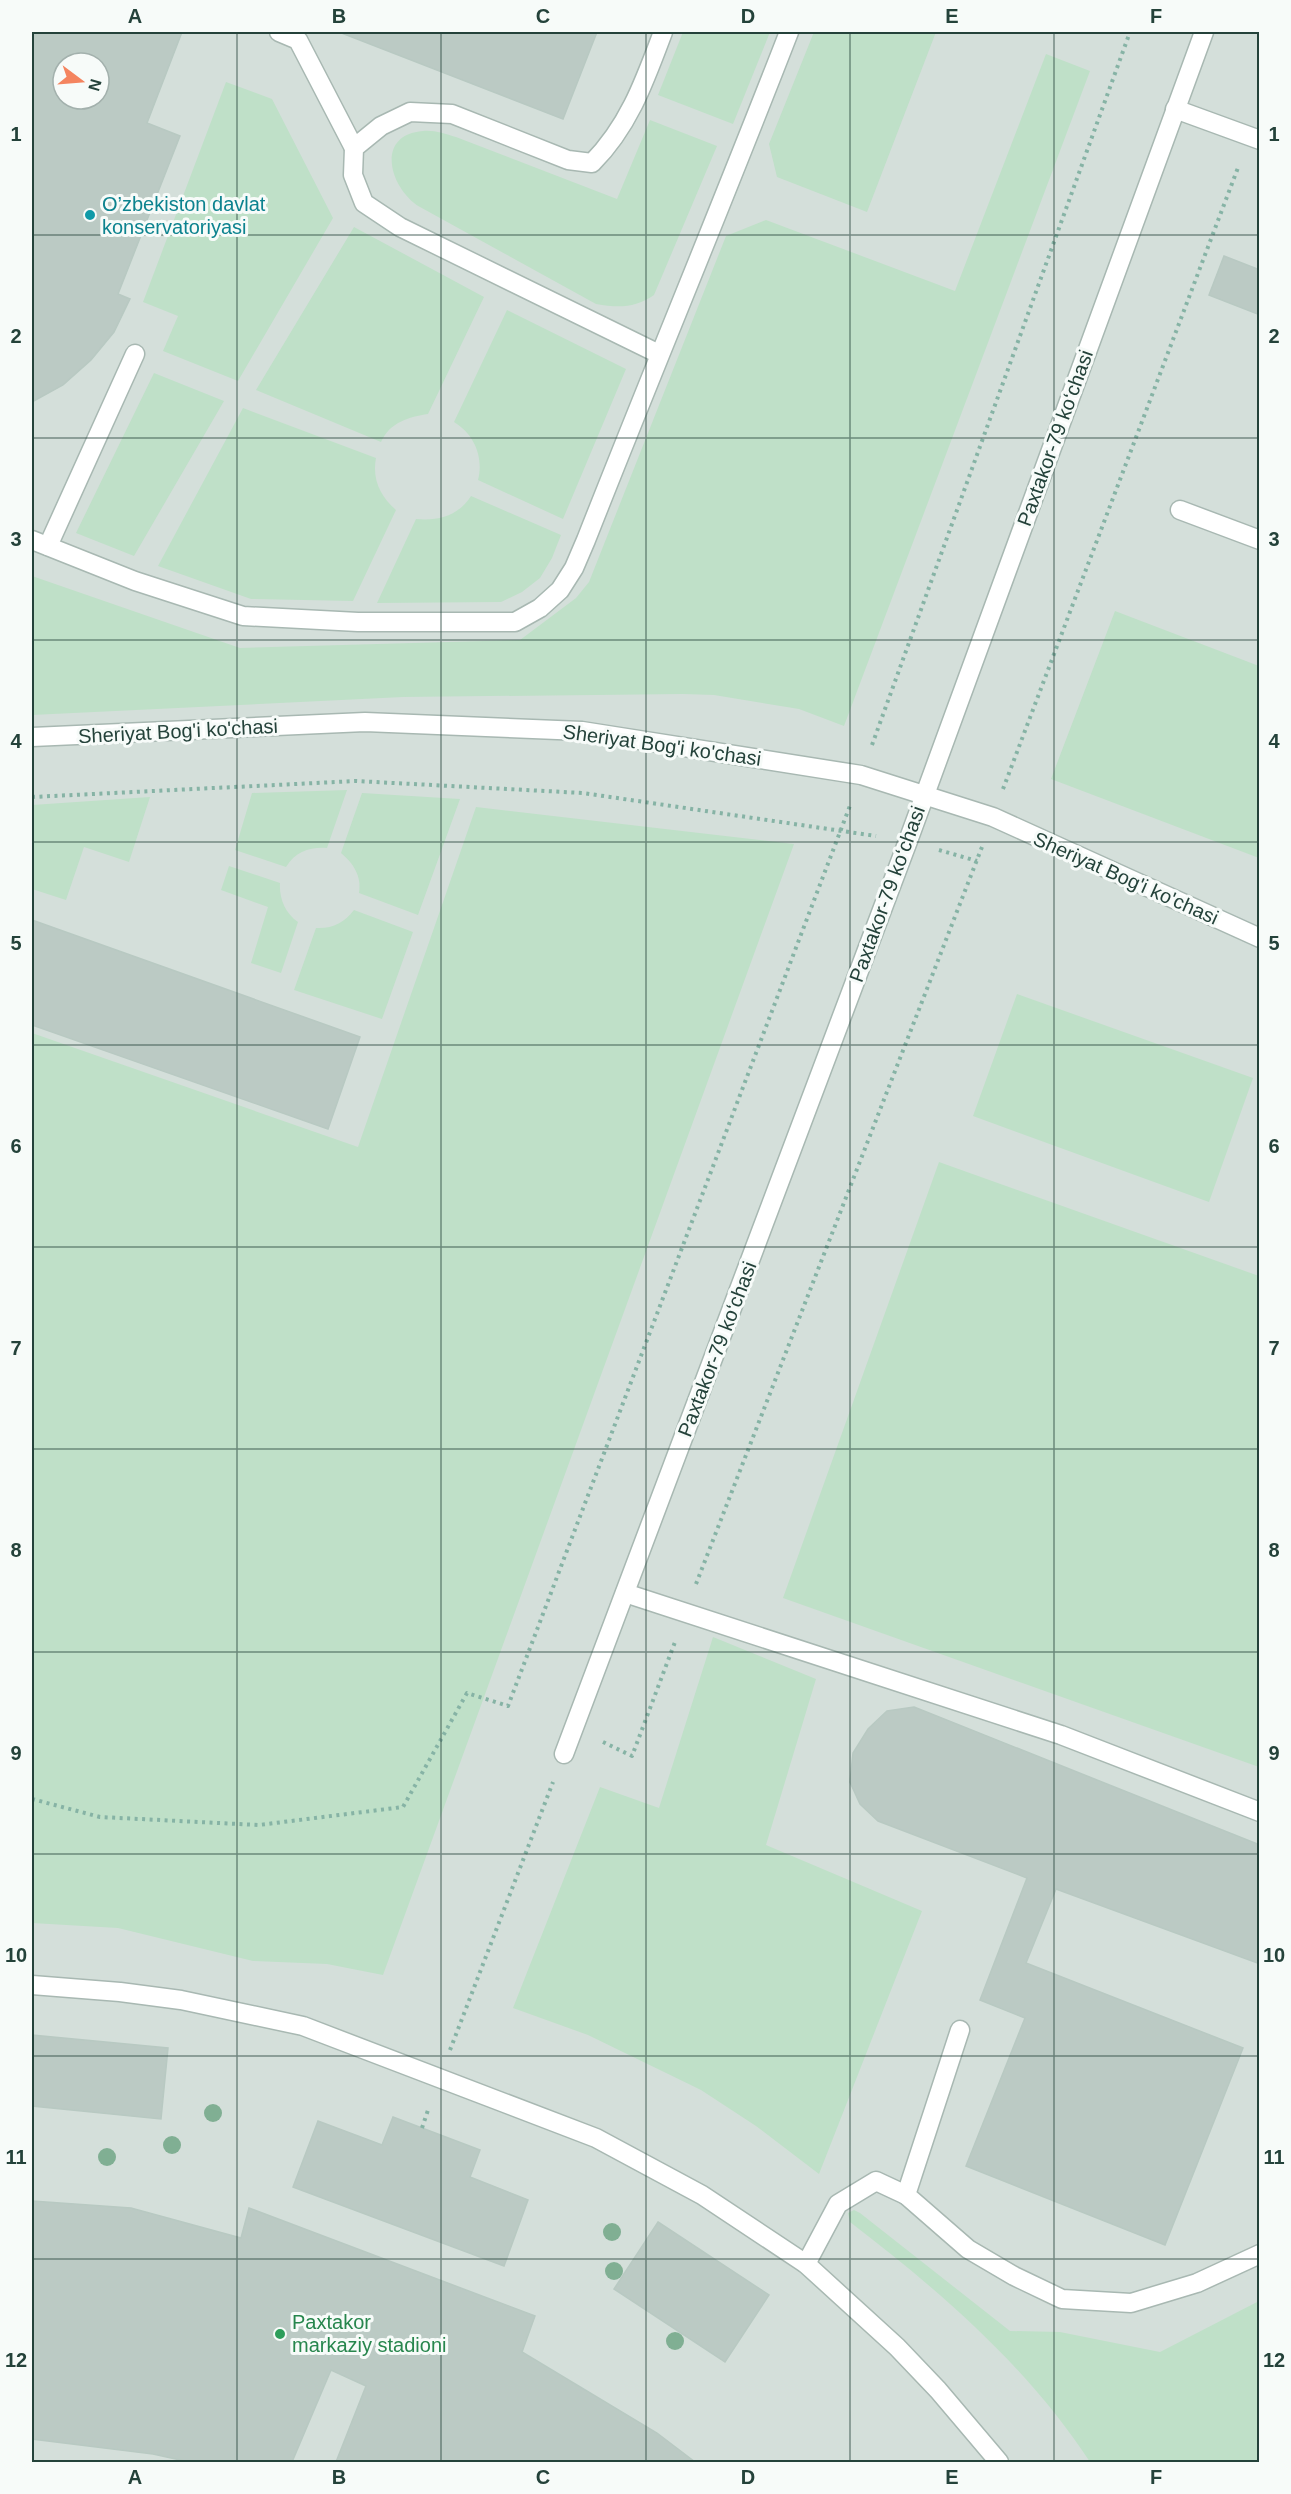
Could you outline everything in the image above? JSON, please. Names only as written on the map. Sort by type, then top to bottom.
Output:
[{"type":"street","points":[[279,32],[298,40],[354,148],[353,175],[364,202],[400,227],[659,354]]},
{"type":"street","points":[[354,148],[381,126],[410,111],[452,114],[568,160],[592,163],[610,145],[637,101],[663,32]]},
{"type":"street","points":[[135,354],[40,543],[135,581],[243,616],[358,622],[515,622],[540,608],[560,590],[574,568],[789,32]]},
{"type":"street","name":"Paxtakor-79 ko‘chasi","points":[[564,1754],[908,841],[1204,32]]},
{"type":"street","points":[[1175,109],[1255,138]]},
{"type":"street","points":[[1180,510],[1260,540]]},
{"type":"street","name":"Sheriyat Bog'i ko'chasi","points":[[32,737],[365,722],[582,731],[861,775],[993,818],[1260,938]]},
{"type":"street","points":[[625,1593],[1061,1735],[1260,1812]]},
{"type":"street","points":[[32,1985],[120,1992],[181,2000],[303,2026],[596,2138],[702,2195],[806,2264],[897,2347],[938,2390],[999,2463]]},
{"type":"street","points":[[906,2195],[960,2030]]},
{"type":"street","points":[[806,2264],[838,2204],[876,2181],[906,2195],[968,2249],[1014,2276],[1062,2299],[1131,2303],[1197,2283],[1260,2254]]},
{"type":"path","points":[[32,1799],[100,1817],[259,1825],[403,1807],[467,1693],[508,1706],[842,830],[1130,32]]},
{"type":"path","points":[[632,1756],[1255,138]]},
{"type":"path","points":[[32,797],[356,781],[583,793],[908,841],[977,861]]},
{"type":"path","points":[[422,2128],[564,1754]]},
{"type":"shaded area","points":[[32,32],[1259,32],[1259,2462],[32,2462]]},
{"type":"green space","points":[[683,32],[770,32],[733,124],[658,95]]},
{"type":"green space","points":[[814,32],[936,32],[867,212],[777,177],[769,144]]},
{"type":"green space","points":[[1046,54],[1090,71],[844,726],[799,709],[714,695],[683,694],[403,697],[32,715],[32,576],[240,648],[520,640],[576,598],[589,582],[726,236],[766,220],[955,291]]},
{"type":"green space","points":[[226,82],[272,99],[333,218],[238,381],[163,351],[178,316],[143,302]]},
{"type":"green space","points":[[650,120],[717,146],[654,295],[626,306],[596,304],[420,207],[401,188],[392,164],[393,152],[398,142],[408,135],[423,131],[436,132],[456,137],[617,199]]},
{"type":"green space","points":[[354,227],[484,297],[428,414],[407,419],[395,425],[381,442],[256,390]]},
{"type":"green space","points":[[507,310],[626,369],[563,519],[478,480],[480,463],[476,447],[467,433],[454,422]]},
{"type":"green space","points":[[154,373],[224,401],[134,556],[76,533]]},
{"type":"green space","points":[[243,408],[376,458],[375,473],[378,487],[396,510],[353,601],[251,599],[158,566]]},
{"type":"green space","points":[[471,496],[561,535],[552,558],[540,578],[522,592],[501,602],[377,603],[416,519],[447,516],[466,503]]},
{"type":"green space","points":[[1115,611],[1259,666],[1259,858],[1051,779]]},
{"type":"green space","points":[[347,790],[327,848],[304,851],[294,857],[286,867],[235,850],[252,793]]},
{"type":"green space","points":[[362,793],[460,799],[418,915],[359,893],[356,870],[341,853]]},
{"type":"green space","points":[[150,797],[129,862],[84,847],[66,900],[32,889],[32,805]]},
{"type":"green space","points":[[476,807],[794,844],[383,1975],[327,1964],[253,1961],[118,1928],[32,1923],[32,1033],[358,1147]]},
{"type":"green space","points":[[229,866],[280,883],[284,905],[298,922],[281,973],[251,963],[268,907],[221,890]]},
{"type":"green space","points":[[354,910],[413,932],[382,1019],[294,990],[316,928],[337,924]]},
{"type":"green space","points":[[1017,994],[1253,1078],[1209,1202],[973,1116]]},
{"type":"green space","points":[[939,1162],[1259,1276],[1259,1767],[783,1598]]},
{"type":"green space","points":[[713,1637],[816,1679],[766,1845],[922,1911],[819,2174],[756,2126],[701,2090],[588,2035],[513,2008],[600,1787],[659,1808]]},
{"type":"green space","points":[[854,2210],[1010,2331],[1060,2332],[1160,2352],[1259,2301],[1259,2462],[1090,2462],[1039,2394],[980,2332],[949,2303],[850,2222],[848,2213]]},
{"type":"building","name":"O’zbekiston davlat konservatoriyasi","points":[[32,32],[182,32],[147,123],[180,136],[118,294],[130,299],[114,332],[91,360],[63,385],[32,402]]},
{"type":"building","points":[[339,32],[597,32],[563,119]]},
{"type":"building","points":[[1224,256],[1260,270],[1260,315],[1209,295]]},
{"type":"building","points":[[32,920],[360,1037],[328,1129],[32,1025]]},
{"type":"building","points":[[914,1707],[1260,1845],[1260,1964],[1056,1889],[1026,1963],[1243,2048],[1165,2245],[966,2166],[1025,2018],[980,2000],[1027,1878],[878,1821],[860,1804],[850,1782],[853,1753],[868,1729],[887,1711]]},
{"type":"building","points":[[32,2035],[168,2048],[161,2119],[32,2106]]},
{"type":"building","points":[[393,2117],[480,2150],[470,2177],[528,2200],[504,2266],[293,2187],[318,2121],[382,2145]]},
{"type":"building","name":"Paxtakor markaziy stadioni","points":[[32,2201],[131,2208],[241,2238],[249,2208],[535,2316],[522,2352],[657,2433],[695,2462],[336,2462],[366,2386],[331,2370],[292,2462],[189,2462],[153,2454],[32,2439]]},
{"type":"building","points":[[658,2222],[769,2295],[725,2362],[614,2289]]},
{"type":"place","name":"O’zbekiston davlat konservatoriyasi","points":[[90,215]]},
{"type":"place","name":"Paxtakor markaziy stadioni","points":[[280,2334]]}]
